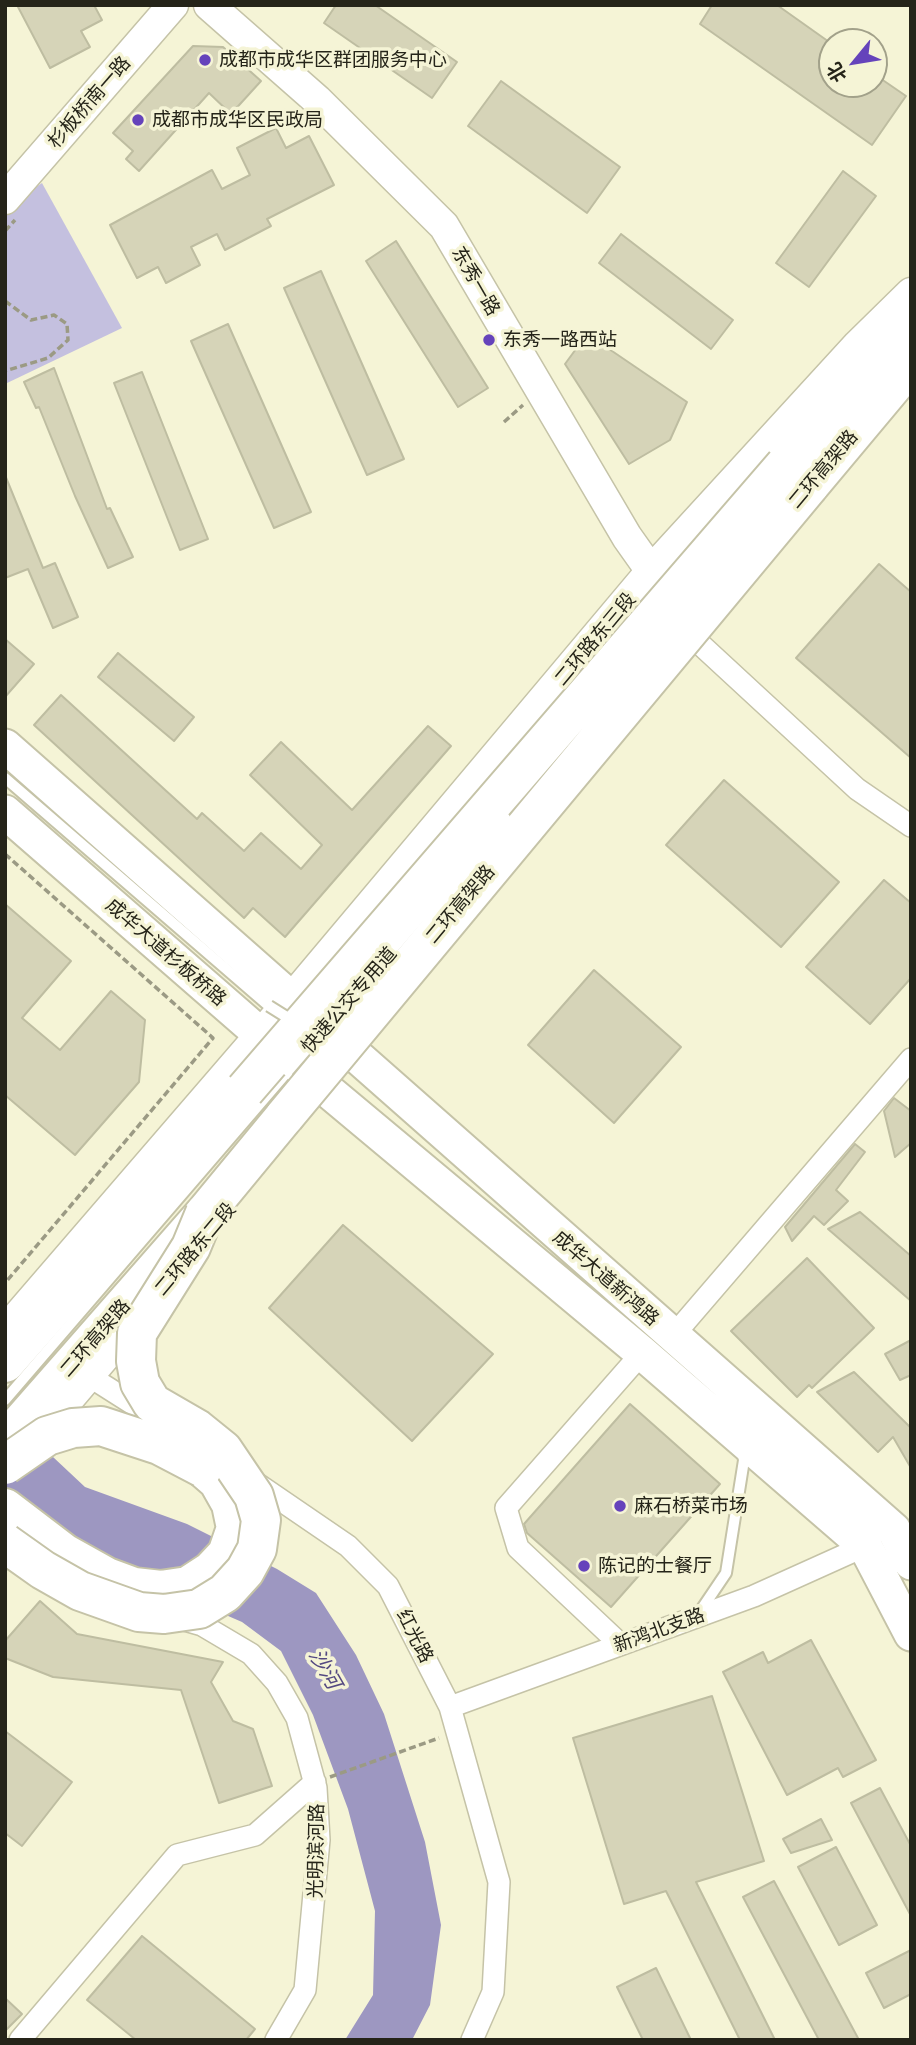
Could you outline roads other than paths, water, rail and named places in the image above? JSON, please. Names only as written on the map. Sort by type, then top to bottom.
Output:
[{"type":"highway","name":"二环高架路","points":[[5,1441],[205,1213],[797,476],[879,357],[911,326]]},
{"type":"highway","name":"二环高架路","points":[[5,1363],[797,476],[911,364]]},
{"type":"highway","points":[[5,1543],[43,1570],[80,1591],[139,1612],[164,1615],[199,1609],[225,1593],[245,1571],[257,1549],[261,1520],[254,1496],[223,1450],[197,1429],[152,1403],[140,1383],[136,1361],[137,1334],[191,1247],[205,1213]]},
{"type":"highway","points":[[5,1338],[38,1306],[97,1257]]},
{"type":"highway","points":[[5,1465],[47,1436],[73,1429],[101,1426],[132,1434],[203,1468],[218,1481],[231,1504],[236,1528],[227,1554],[211,1571],[188,1586],[161,1590],[134,1587],[88,1567],[36,1533],[5,1508]]},
{"type":"main road","name":"杉板桥南一路","points":[[5,199],[173,5]]},
{"type":"main road","name":"东秀一路","points":[[209,5],[317,100],[444,226],[627,537],[700,644]]},
{"type":"main road","name":"二环路东三段","points":[[274,1012],[652,570],[858,345],[911,293]]},
{"type":"main road","points":[[329,1089],[911,394]]},
{"type":"main road","name":"成华大道杉板桥路","points":[[5,746],[274,1012],[329,1089]]},
{"type":"main road","name":"成华大道杉板桥路","points":[[5,811],[274,1012]]},
{"type":"main road","points":[[5,1331],[274,1012]]},
{"type":"main road","name":"成华大道新鸿路","points":[[274,1012],[356,1058],[673,1336],[902,1525],[911,1563]]},
{"type":"main road","name":"成华大道新鸿路","points":[[329,1089],[642,1353],[865,1546],[911,1634]]},
{"type":"main road","name":"二环路东二段","points":[[5,1472],[89,1376],[329,1089]]},
{"type":"main road","points":[[865,1546],[902,1525]]},
{"type":"street","points":[[700,644],[857,789],[911,825]]},
{"type":"street","points":[[673,1336],[911,1059]]},
{"type":"street","points":[[620,1644],[518,1548],[506,1508],[642,1353]]},
{"type":"street","name":"红光路","points":[[89,1376],[306,1514],[348,1546],[388,1586],[450,1707],[499,1882],[493,1992],[472,2040]]},
{"type":"street","name":"光明滨河路","points":[[5,1535],[46,1566],[89,1589],[202,1625],[251,1654],[277,1683],[297,1718],[315,1782],[319,1840],[305,1990],[276,2040]]},
{"type":"street","name":"新鸿北支路","points":[[450,1707],[754,1596],[865,1546]]},
{"type":"street","points":[[20,2040],[177,1855],[255,1835],[315,1782]]},
{"type":"lane","points":[[742,533],[797,476]]},
{"type":"lane","points":[[740,550],[797,476]]},
{"type":"lane","points":[[5,778],[274,1012],[287,1035],[291,1050],[288,1071]]},
{"type":"lane","name":"快速公交专用道","points":[[5,1400],[513,809]]},
{"type":"lane","points":[[274,1012],[297,1019],[312,1019],[341,1009]]},
{"type":"lane","points":[[697,1617],[726,1573],[744,1460],[738,1437]]},
{"type":"water","name":"沙河","points":[[5,1412],[85,1487],[187,1524],[277,1569],[316,1593],[356,1655],[384,1714],[425,1842],[441,1925],[430,2005],[412,2040],[345,2040],[373,1995],[375,1911],[348,1809],[313,1715],[281,1651],[242,1622],[71,1548],[5,1491]]},
{"type":"place","name":"成都市成华区群团服务中心","points":[[205,60]]},
{"type":"place","name":"成都市成华区民政局","points":[[138,120]]},
{"type":"place","name":"东秀一路西站","points":[[489,340]]},
{"type":"place","name":"麻石桥菜市场","points":[[620,1506]]},
{"type":"place","name":"陈记的士餐厅","points":[[584,1566]]}]
